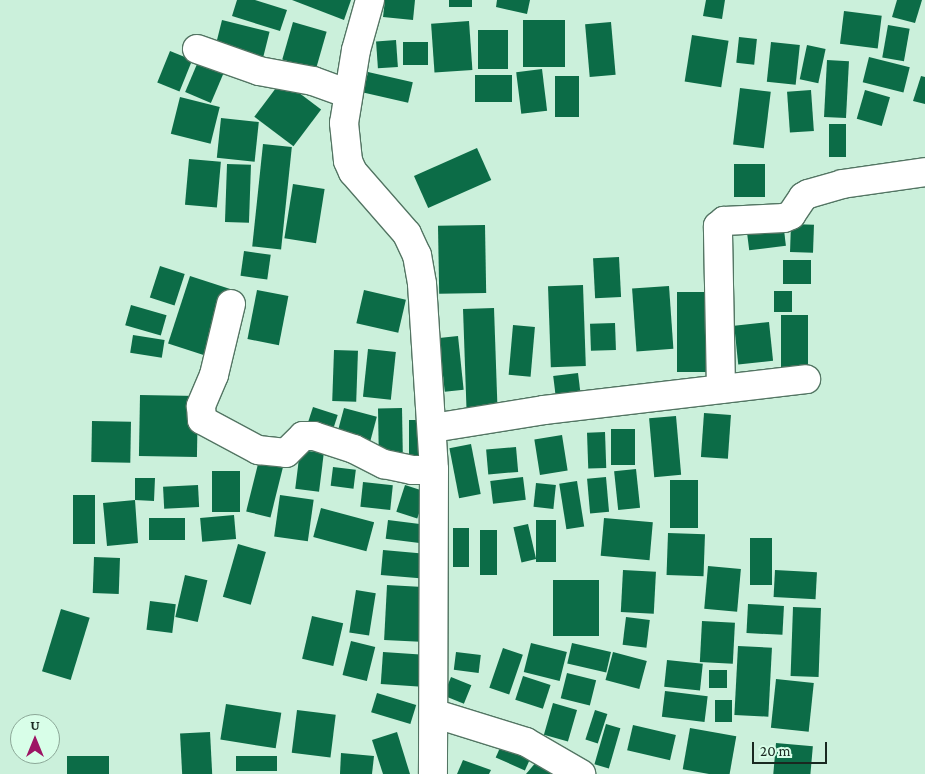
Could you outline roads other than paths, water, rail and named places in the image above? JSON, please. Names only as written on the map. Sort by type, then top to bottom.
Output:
[{"type":"street","points":[[370,0],[348,94],[344,123],[348,161],[353,172],[407,234],[417,254],[433,428],[436,714],[434,774]]},
{"type":"street","points":[[197,49],[259,71],[313,81],[348,94]]},
{"type":"street","points":[[721,389],[718,226],[724,221],[784,218],[791,215],[803,197],[808,194],[842,184],[925,172]]},
{"type":"street","points":[[231,304],[214,374],[201,406],[202,420],[258,450],[286,453],[303,436],[314,436],[354,449],[384,464],[412,470],[434,470]]},
{"type":"street","points":[[433,428],[544,410],[806,379]]},
{"type":"street","points":[[436,714],[526,742],[581,774]]}]
